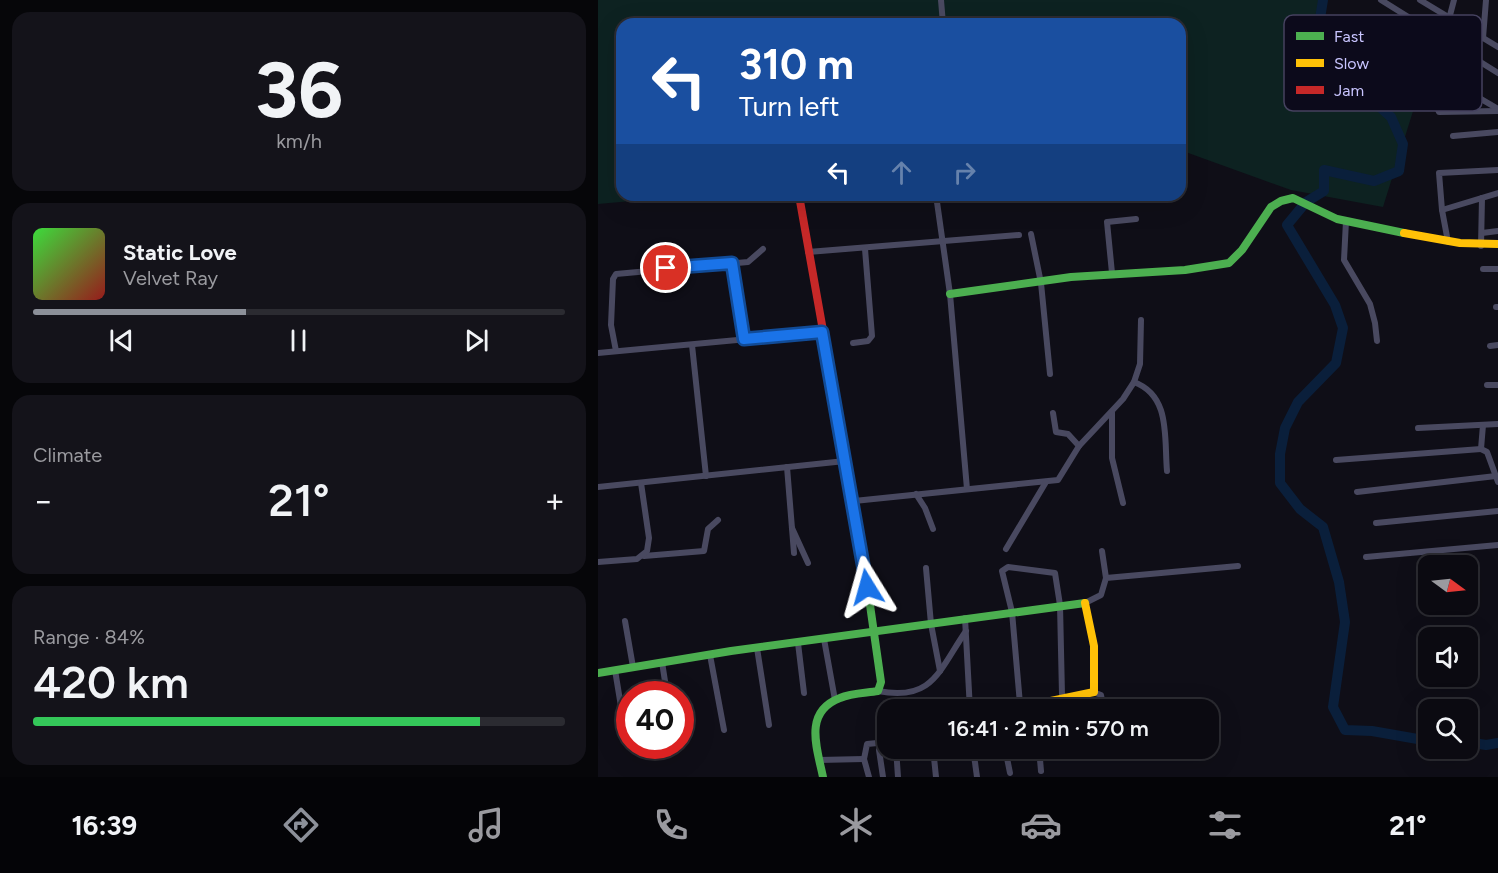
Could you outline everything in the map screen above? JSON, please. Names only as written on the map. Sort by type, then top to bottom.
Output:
[{"type":"street","points":[[941,0],[942,18]]},
{"type":"street","points":[[1381,0],[1405,15]]},
{"type":"street","points":[[1421,0],[1444,15]]},
{"type":"street","points":[[1450,15],[1454,0]]},
{"type":"street","points":[[1486,0],[1483,39],[1498,47]]},
{"type":"street","points":[[1482,64],[1498,74]]},
{"type":"street","points":[[1482,100],[1498,110]]},
{"type":"street","points":[[1482,111],[1498,110]]},
{"type":"street","points":[[1440,111],[1469,111]]},
{"type":"street","points":[[1453,136],[1498,132]]},
{"type":"street","points":[[1448,242],[1438,176],[1441,172],[1498,170]]},
{"type":"street","points":[[1442,210],[1498,193]]},
{"type":"street","points":[[1481,246],[1482,198]]},
{"type":"street","points":[[950,294],[1112,273],[1162,272],[1231,262],[1241,253],[1253,229],[1264,216],[1285,199],[1299,199],[1318,211],[1346,221],[1448,242],[1481,246],[1498,244]]},
{"type":"street","points":[[800,201],[854,501],[881,682],[878,691]]},
{"type":"street","points":[[937,201],[950,294],[967,489]]},
{"type":"street","points":[[1112,273],[1107,222],[1111,219],[1136,219]]},
{"type":"street","points":[[1346,221],[1344,260],[1370,304],[1377,341]]},
{"type":"street","points":[[1482,233],[1498,231]]},
{"type":"street","points":[[1031,234],[1040,283],[1050,374]]},
{"type":"street","points":[[808,252],[1019,235]]},
{"type":"street","points":[[616,351],[611,325],[613,279],[616,274],[732,263],[754,259],[763,249]]},
{"type":"street","points":[[853,343],[868,341],[872,336],[865,249]]},
{"type":"street","points":[[732,263],[744,339]]},
{"type":"street","points":[[1483,269],[1498,268]]},
{"type":"street","points":[[854,501],[1046,482],[1061,478],[1079,446],[1112,412],[1134,382],[1140,364],[1141,320]]},
{"type":"street","points":[[598,353],[822,332]]},
{"type":"street","points":[[692,345],[706,476]]},
{"type":"street","points":[[1134,382],[1149,388],[1159,401],[1167,471]]},
{"type":"street","points":[[1487,385],[1498,385]]},
{"type":"street","points":[[1112,412],[1112,458],[1123,503]]},
{"type":"street","points":[[1053,413],[1056,432],[1068,434],[1079,446]]},
{"type":"street","points":[[1481,449],[1483,424]]},
{"type":"street","points":[[1418,428],[1498,424]]},
{"type":"street","points":[[1336,460],[1481,449],[1487,452],[1497,479],[1357,492]]},
{"type":"street","points":[[598,488],[845,461]]},
{"type":"street","points":[[787,467],[794,553]]},
{"type":"street","points":[[1006,549],[1046,482]]},
{"type":"street","points":[[641,483],[649,545],[644,556]]},
{"type":"street","points":[[916,494],[925,508],[933,529]]},
{"type":"street","points":[[1376,523],[1498,511]]},
{"type":"street","points":[[598,562],[704,552],[708,530],[718,520]]},
{"type":"street","points":[[792,527],[808,563]]},
{"type":"street","points":[[1366,557],[1498,545]]},
{"type":"street","points":[[598,673],[964,618],[1085,603],[1101,595],[1106,578],[1102,551]]},
{"type":"street","points":[[1106,578],[1238,566]]},
{"type":"street","points":[[1020,699],[1012,612],[1002,571],[1008,567],[1055,573],[1060,605],[1062,695],[1067,698]]},
{"type":"street","points":[[926,568],[931,624],[940,671]]},
{"type":"street","points":[[1085,603],[1089,612],[1093,692]]},
{"type":"street","points":[[964,618],[969,699]]},
{"type":"street","points":[[625,621],[633,667]]},
{"type":"street","points":[[823,777],[814,727],[818,715],[835,700],[878,691],[905,694],[933,682],[966,631]]},
{"type":"street","points":[[824,639],[835,700]]},
{"type":"street","points":[[798,643],[804,693]]},
{"type":"street","points":[[757,648],[769,725]]},
{"type":"street","points":[[710,655],[724,730]]},
{"type":"street","points":[[662,662],[665,681]]},
{"type":"street","points":[[615,670],[617,681]]},
{"type":"street","points":[[1063,699],[1093,692],[1101,695],[1102,699]]},
{"type":"street","points":[[869,777],[864,759],[867,744],[877,743]]},
{"type":"street","points":[[819,760],[864,759]]},
{"type":"street","points":[[880,759],[883,777]]},
{"type":"street","points":[[897,759],[898,777]]},
{"type":"street","points":[[934,759],[936,777]]},
{"type":"street","points":[[975,759],[977,777]]},
{"type":"street","points":[[1007,759],[1010,773]]},
{"type":"street","points":[[1040,759],[1041,771]]},
{"type":"green space","points":[[598,0],[1324,0],[1322,15],[1284,15],[1284,111],[1413,111],[1383,207],[1291,190],[1186,152],[1186,18],[616,18],[616,201],[631,201],[598,204]]},
{"type":"waterway","points":[[1321,15],[1323,0]]},
{"type":"waterway","points":[[1384,111],[1391,117],[1403,144],[1399,171],[1374,181],[1324,170],[1324,191],[1306,202],[1287,225],[1335,305],[1343,328],[1336,363],[1298,402],[1285,428],[1280,454],[1280,483],[1300,509],[1323,527],[1339,582],[1345,622],[1333,707],[1345,730],[1372,731],[1418,739]]},
{"type":"waterway","points":[[1478,744],[1498,743]]},
{"type":"traffic: fast","points":[[950,294],[1071,277],[1185,270],[1229,263],[1242,250],[1271,207],[1293,198],[1337,219],[1404,233]]},
{"type":"traffic: fast","points":[[823,777],[815,732],[821,712],[828,704],[844,696],[878,691],[881,682],[861,542],[838,415]]},
{"type":"traffic: fast","points":[[598,673],[731,651],[1085,603]]},
{"type":"traffic: slow","points":[[1404,233],[1460,243],[1498,244]]},
{"type":"traffic: slow","points":[[1060,699],[1094,692],[1094,646],[1085,603]]},
{"type":"traffic: jam","points":[[800,201],[838,415]]},
{"type":"route","points":[[666,268],[732,263],[744,339],[822,332],[854,501],[867,587]]}]
